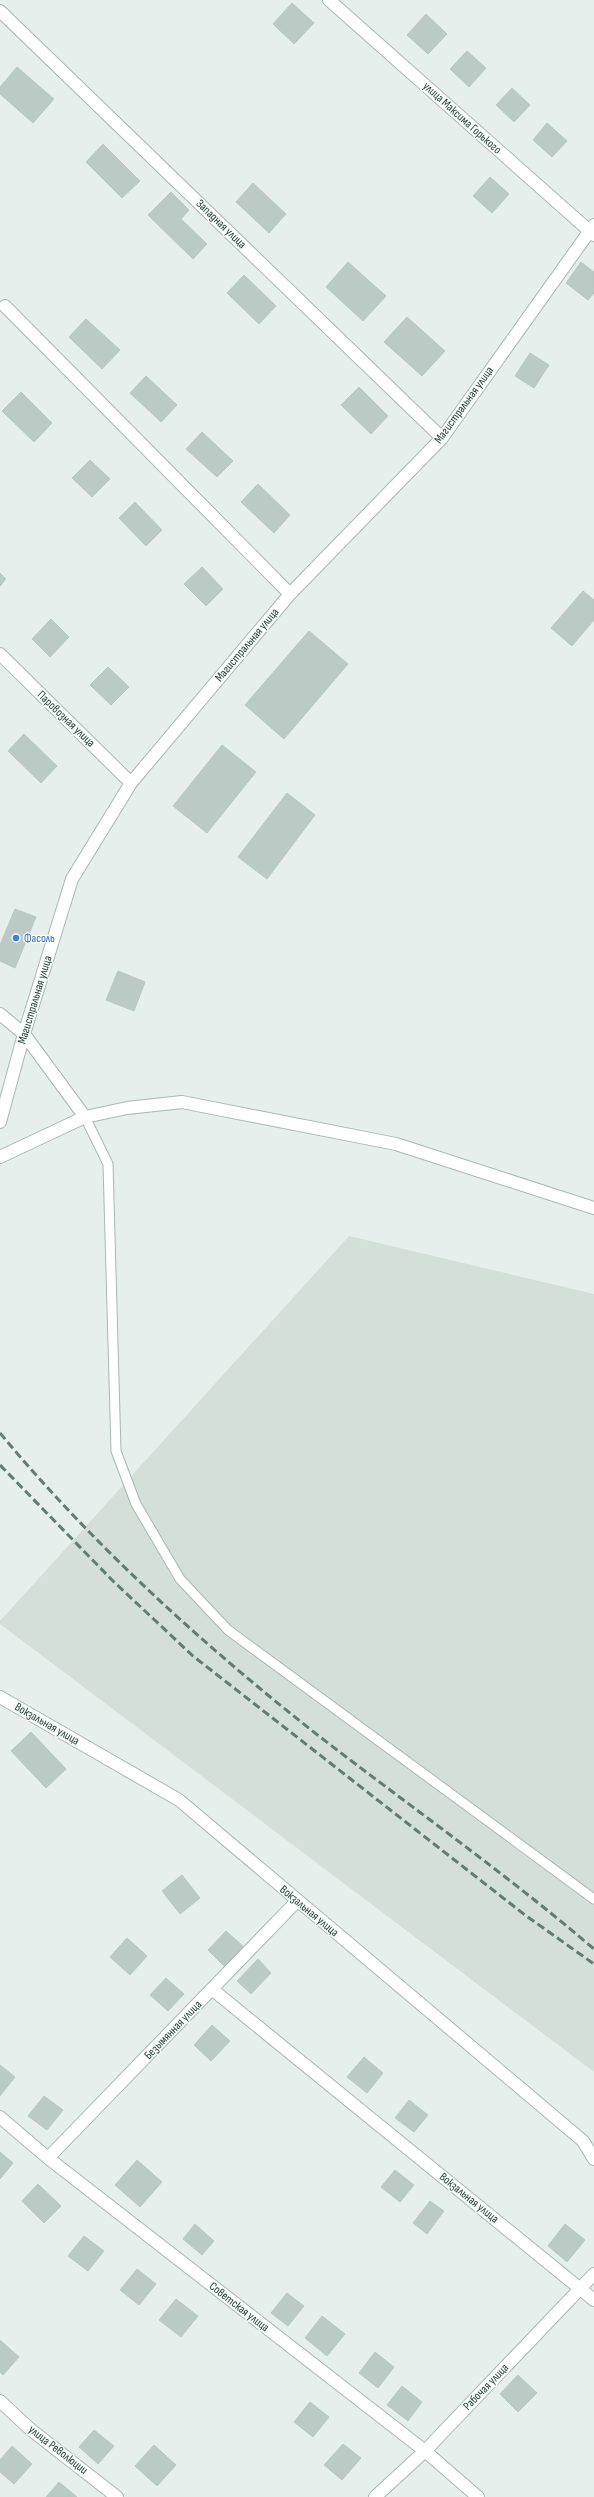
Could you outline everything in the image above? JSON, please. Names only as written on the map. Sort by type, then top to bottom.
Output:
[{"type":"street","name":"улица Максима Горького","points":[[329,0],[592,230]]},
{"type":"street","name":"Западная улица","points":[[0,11],[442,438]]},
{"type":"street","name":"Магистральная улица","points":[[0,1122],[24,1034],[72,879],[131,783],[290,594],[442,438],[592,230]]},
{"type":"street","points":[[5,306],[290,594]]},
{"type":"street","name":"Паровозная улица","points":[[0,654],[131,783]]},
{"type":"street","points":[[0,1014],[24,1034],[85,1117]]},
{"type":"street","points":[[0,1157],[85,1117],[127,1108],[182,1102],[396,1144],[594,1208]]},
{"type":"street","name":"Вокзальная улица","points":[[0,1697],[180,1800],[297,1901],[583,2141],[594,2159]]},
{"type":"street","name":"Безымянная улица","points":[[48,2158],[213,1990],[297,1901]]},
{"type":"street","name":"Вокзальная улица","points":[[213,1990],[594,2300]]},
{"type":"street","name":"Советская улица","points":[[0,2117],[48,2158],[425,2451],[478,2497]]},
{"type":"street","name":"Рабочая улица","points":[[375,2497],[425,2451],[594,2274]]},
{"type":"street","name":"улица Революции","points":[[0,2402],[30,2429],[117,2497]]},
{"type":"lane","points":[[85,1117],[108,1164],[116,1450],[136,1504],[180,1579],[228,1630],[594,1899]]},
{"type":"shaded area","points":[[349,1236],[594,1294],[594,2072],[0,1624],[0,1621]]},
{"type":"building","points":[[292,3],[314,23],[294,44],[273,24]]},
{"type":"building","points":[[426,14],[447,34],[428,54],[407,35]]},
{"type":"building","points":[[467,51],[486,68],[469,87],[450,69]]},
{"type":"building","points":[[17,67],[54,99],[33,123],[0,94],[0,87]]},
{"type":"building","points":[[512,88],[530,105],[514,122],[496,105]]},
{"type":"building","points":[[547,123],[567,141],[552,157],[533,140]]},
{"type":"building","points":[[103,144],[140,181],[122,198],[86,162]]},
{"type":"building","points":[[490,177],[509,194],[492,213],[473,196]]},
{"type":"building","points":[[253,183],[286,214],[269,233],[236,202]]},
{"type":"building","points":[[171,192],[189,210],[181,219],[207,244],[193,259],[148,215]]},
{"type":"building","points":[[348,262],[386,296],[363,321],[326,287]]},
{"type":"building","points":[[581,262],[594,272],[594,293],[588,300],[566,283]]},
{"type":"building","points":[[244,275],[276,306],[259,324],[227,293]]},
{"type":"building","points":[[407,317],[445,351],[422,376],[384,342]]},
{"type":"building","points":[[86,319],[120,350],[102,369],[69,337]]},
{"type":"building","points":[[530,353],[549,365],[534,388],[515,376]]},
{"type":"building","points":[[146,376],[177,405],[161,422],[130,393]]},
{"type":"building","points":[[359,387],[388,416],[371,434],[341,405]]},
{"type":"building","points":[[21,392],[52,423],[34,442],[2,411]]},
{"type":"building","points":[[202,432],[233,461],[217,477],[186,449]]},
{"type":"building","points":[[90,460],[110,479],[92,497],[72,478]]},
{"type":"building","points":[[258,484],[290,515],[274,533],[241,502]]},
{"type":"building","points":[[135,502],[162,530],[146,546],[119,518]]},
{"type":"building","points":[[202,567],[223,589],[206,606],[184,584]]},
{"type":"building","points":[[0,573],[6,579],[0,586]]},
{"type":"building","points":[[583,591],[594,600],[594,620],[572,646],[551,628]]},
{"type":"building","points":[[51,619],[69,637],[50,657],[32,639]]},
{"type":"building","points":[[309,631],[348,664],[284,739],[245,705]]},
{"type":"building","points":[[108,667],[129,687],[111,705],[90,685]]},
{"type":"building","points":[[24,734],[57,766],[41,783],[8,751]]},
{"type":"building","points":[[222,745],[256,772],[207,833],[173,806]]},
{"type":"building","points":[[287,793],[315,815],[267,879],[238,857]]},
{"type":"building","points":[[15,909],[36,917],[15,968],[0,961],[0,945]]},
{"type":"building","points":[[118,971],[145,982],[134,1011],[106,1000]]},
{"type":"building","points":[[31,1732],[66,1769],[46,1788],[11,1751]]},
{"type":"building","points":[[182,1875],[200,1898],[180,1914],[162,1891]]},
{"type":"building","points":[[226,1931],[244,1947],[225,1967],[208,1950]]},
{"type":"building","points":[[127,1938],[147,1956],[130,1975],[110,1957]]},
{"type":"building","points":[[258,1959],[271,1973],[251,1994],[237,1981]]},
{"type":"building","points":[[166,1978],[184,1994],[168,2011],[150,1995]]},
{"type":"building","points":[[212,2025],[230,2041],[211,2061],[194,2045]]},
{"type":"building","points":[[364,2057],[383,2073],[367,2093],[347,2077]]},
{"type":"building","points":[[0,2065],[15,2077],[0,2096]]},
{"type":"building","points":[[44,2096],[63,2110],[47,2130],[28,2116]]},
{"type":"building","points":[[409,2100],[428,2115],[414,2132],[395,2118]]},
{"type":"building","points":[[0,2152],[13,2163],[0,2179]]},
{"type":"building","points":[[137,2160],[162,2182],[140,2207],[115,2185]]},
{"type":"building","points":[[395,2170],[414,2185],[400,2202],[381,2187]]},
{"type":"building","points":[[38,2184],[61,2206],[44,2223],[22,2201]]},
{"type":"building","points":[[430,2201],[444,2211],[427,2234],[413,2223]]},
{"type":"building","points":[[195,2224],[214,2241],[202,2255],[183,2239]]},
{"type":"building","points":[[565,2224],[585,2240],[567,2262],[548,2246]]},
{"type":"building","points":[[84,2236],[104,2251],[88,2271],[68,2256]]},
{"type":"building","points":[[137,2269],[156,2284],[139,2305],[120,2290]]},
{"type":"building","points":[[287,2293],[304,2306],[288,2326],[271,2313]]},
{"type":"building","points":[[176,2299],[198,2316],[181,2337],[159,2320]]},
{"type":"building","points":[[322,2316],[345,2334],[327,2356],[305,2338]]},
{"type":"building","points":[[0,2340],[19,2357],[3,2375],[0,2372]]},
{"type":"building","points":[[375,2352],[394,2367],[378,2388],[359,2373]]},
{"type":"building","points":[[518,2375],[537,2393],[518,2412],[500,2394]]},
{"type":"building","points":[[402,2386],[422,2402],[408,2421],[387,2405]]},
{"type":"building","points":[[310,2402],[329,2417],[313,2437],[294,2422]]},
{"type":"building","points":[[94,2430],[114,2446],[98,2464],[79,2447]]},
{"type":"building","points":[[343,2444],[361,2458],[342,2480],[324,2465]]},
{"type":"building","points":[[154,2445],[176,2465],[157,2486],[135,2466]]},
{"type":"building","points":[[12,2446],[32,2464],[14,2484],[0,2472],[0,2460]]},
{"type":"building","points":[[59,2482],[77,2497],[46,2497]]},
{"type":"railway","points":[[0,1433],[72,1514],[110,1553],[231,1664],[315,1733],[526,1893],[594,1949]]},
{"type":"railway","points":[[0,1465],[113,1581],[193,1656],[525,1915],[594,1964]]},
{"type":"place","name":"Фасоль","points":[[16,938]]}]
